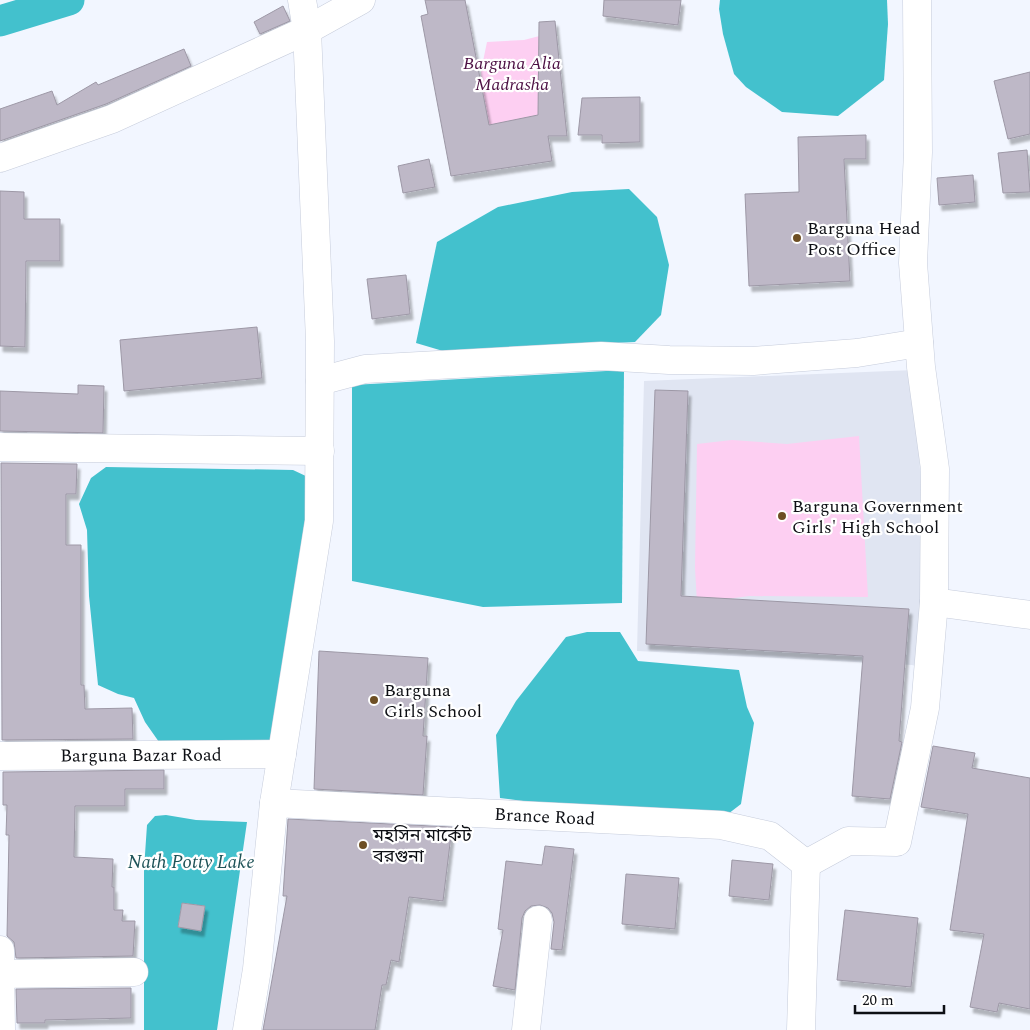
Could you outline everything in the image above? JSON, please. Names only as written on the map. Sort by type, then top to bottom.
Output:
[{"type":"street","points":[[0,158],[112,119],[307,30],[361,0]]},
{"type":"street","points":[[801,1030],[806,864],[848,842],[897,842],[925,708],[934,602],[935,469],[919,343],[913,263],[918,152],[916,0]]},
{"type":"street","points":[[247,1030],[257,968],[274,803],[319,521],[320,380],[307,30],[303,1]]},
{"type":"street","points":[[320,380],[365,369],[601,356],[669,360],[753,361],[857,353],[919,343]]},
{"type":"street","points":[[0,447],[320,451]]},
{"type":"street","points":[[934,602],[1030,615]]},
{"type":"street","name":"Barguna Bazar Road","points":[[0,756],[282,754]]},
{"type":"street","name":"Brance Road","points":[[274,803],[721,825],[770,836],[806,864]]},
{"type":"street","points":[[526,1030],[538,920]]},
{"type":"street","points":[[1,1030],[0,966],[134,972]]},
{"type":"shaded area","name":"Barguna Government Girls' High School","points":[[914,370],[932,670],[912,665],[637,651],[644,381]]},
{"type":"green space","name":"Barguna Alia Madrasha","points":[[547,34],[542,125],[485,128],[481,71],[487,42],[524,40]]},
{"type":"green space","points":[[859,436],[868,597],[749,596],[697,603],[695,568],[697,444],[732,440],[787,444]]},
{"type":"water","points":[[720,0],[887,0],[888,24],[884,80],[838,116],[782,112],[746,87],[734,74],[723,34],[719,9]]},
{"type":"water","points":[[629,189],[657,217],[669,265],[661,315],[635,342],[443,351],[416,343],[437,242],[498,207],[572,192]]},
{"type":"water","points":[[624,370],[622,603],[483,607],[352,581],[352,385]]},
{"type":"water","points":[[106,467],[293,470],[310,478],[313,502],[278,734],[268,742],[159,742],[145,722],[134,698],[118,694],[98,685],[89,596],[87,530],[79,504],[91,478]]},
{"type":"water","points":[[587,632],[620,632],[638,661],[739,670],[747,707],[754,723],[741,804],[728,814],[600,811],[500,798],[496,735],[516,701],[566,637]]},
{"type":"water","name":"Nath Potty Lake","points":[[166,815],[196,820],[247,822],[217,1030],[144,1030],[144,869],[147,825],[155,816]],"holes":[[[182,903],[205,906],[201,930],[178,927]]]},
{"type":"building","points":[[425,0],[465,0],[489,125],[538,115],[539,22],[555,21],[567,136],[548,136],[552,161],[451,176],[421,16],[428,14]]},
{"type":"building","points":[[604,0],[681,0],[678,25],[603,16]]},
{"type":"building","points":[[283,6],[290,21],[260,34],[254,22]]},
{"type":"building","points":[[184,49],[191,66],[106,104],[0,141],[0,109],[52,91],[57,105],[96,82],[98,85]]},
{"type":"building","points":[[1030,72],[1030,134],[1008,139],[994,81]]},
{"type":"building","points":[[640,97],[640,142],[602,143],[602,135],[578,135],[582,98]]},
{"type":"building","name":"Barguna Head Post Office","points":[[866,135],[866,159],[844,159],[850,281],[749,286],[745,194],[799,192],[798,137]]},
{"type":"building","points":[[1027,150],[1030,192],[1003,193],[998,153]]},
{"type":"building","points":[[429,159],[435,187],[403,193],[398,166]]},
{"type":"building","points":[[973,175],[975,202],[939,205],[937,178]]},
{"type":"building","points":[[0,191],[24,192],[24,219],[60,219],[60,261],[26,261],[25,347],[0,346]]},
{"type":"building","points":[[406,275],[410,314],[372,319],[367,279]]},
{"type":"building","points":[[257,327],[262,378],[124,391],[120,340]]},
{"type":"building","points":[[78,385],[104,386],[103,433],[0,431],[0,391],[78,394]]},
{"type":"building","points":[[655,390],[688,391],[681,596],[909,609],[899,741],[902,742],[890,799],[852,796],[863,656],[646,644]]},
{"type":"building","points":[[1,463],[77,464],[76,494],[66,494],[66,545],[81,545],[81,685],[84,685],[85,709],[132,708],[133,739],[2,740]]},
{"type":"building","points":[[319,651],[428,658],[423,736],[427,736],[423,795],[314,789]]},
{"type":"building","points":[[933,746],[975,753],[972,768],[1030,778],[1030,1009],[999,1003],[997,1012],[970,1007],[984,934],[950,930],[968,814],[921,807]]},
{"type":"building","points":[[164,770],[164,789],[125,789],[125,806],[75,806],[74,857],[113,859],[112,887],[114,887],[114,910],[123,910],[122,921],[135,921],[133,956],[16,958],[14,942],[7,936],[9,835],[6,835],[7,805],[3,805],[3,772]]},
{"type":"building","points":[[288,819],[452,827],[443,901],[409,897],[399,962],[391,960],[386,985],[382,985],[375,1030],[263,1030],[287,896],[283,896]]},
{"type":"building","points":[[545,846],[574,849],[562,950],[551,949],[554,922],[552,913],[548,908],[540,905],[531,906],[525,911],[522,918],[515,990],[493,986],[503,930],[498,929],[506,861],[542,865]]},
{"type":"building","points":[[732,860],[773,864],[769,900],[729,896]]},
{"type":"building","points":[[626,874],[679,878],[675,929],[622,924]]},
{"type":"building","points":[[182,903],[205,906],[201,931],[178,927]]},
{"type":"building","points":[[845,910],[918,918],[911,987],[837,980]]},
{"type":"building","points":[[131,988],[131,1018],[45,1020],[45,1023],[17,1023],[16,989]]},
{"type":"waterway","points":[[0,21],[69,0]]},
{"type":"place","name":"Barguna Head Post Office","points":[[797,238]]},
{"type":"place","name":"Barguna Government Girls' High School","points":[[782,516]]},
{"type":"place","name":"Barguna Girls School","points":[[374,700]]},
{"type":"place","name":"মহসিন মার্কেট বরগুনা","points":[[363,845]]}]
